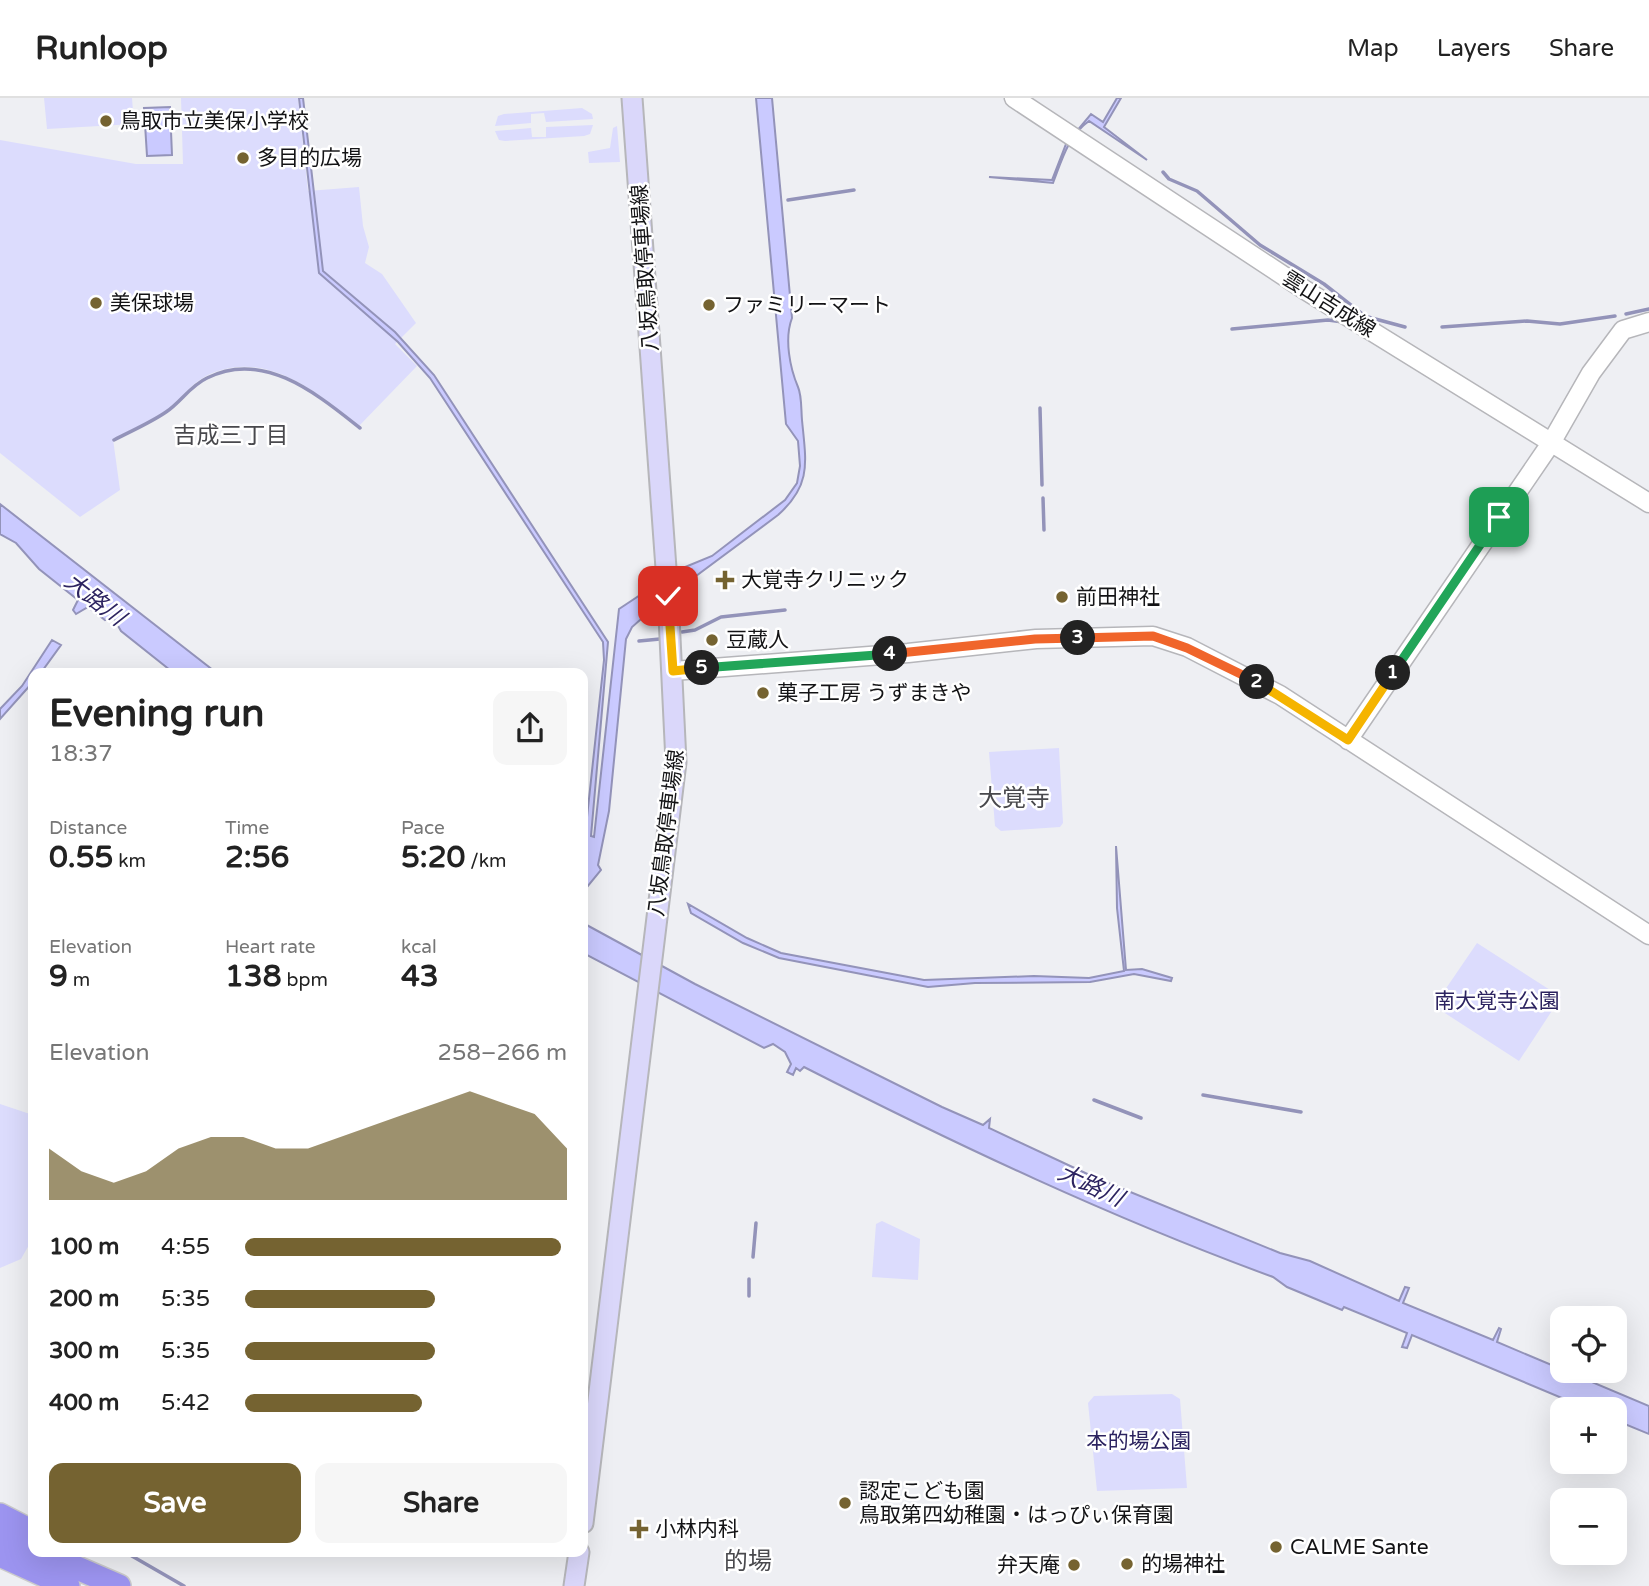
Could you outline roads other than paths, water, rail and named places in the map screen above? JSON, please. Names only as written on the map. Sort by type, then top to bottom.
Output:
[{"type":"highway","points":[[0,1515],[28,1541]]},
{"type":"highway","points":[[0,1534],[28,1545]]},
{"type":"highway","points":[[0,1555],[68,1586]]},
{"type":"highway","points":[[50,1557],[96,1586]]},
{"type":"highway","points":[[56,1557],[119,1586]]},
{"type":"highway","points":[[82,1557],[137,1586]]},
{"type":"main road","name":"八坂鳥取停車場線","points":[[588,1482],[676,762],[668,587],[632,98]]},
{"type":"main road","points":[[574,1586],[578,1557]]},
{"type":"street","name":"雲山吉成線","points":[[1014,98],[1306,290],[1649,503]]},
{"type":"street","points":[[1348,740],[1551,443],[1591,373],[1623,330],[1649,322]]},
{"type":"street","points":[[673,671],[908,653],[1035,639],[1153,636],[1232,668],[1280,695],[1649,935]]},
{"type":"water","points":[[299,98],[303,98],[323,271],[395,332],[434,375],[608,642],[591,836],[594,837],[619,609],[678,570],[712,556],[785,500],[797,483],[800,466],[798,441],[786,424],[756,98],[772,98],[792,318],[788,335],[789,353],[801,399],[805,448],[802,483],[789,504],[778,515],[657,605],[632,627],[626,639],[609,811],[598,865],[601,870],[588,886],[588,808],[604,660],[603,642],[430,378],[398,342],[319,273]]},
{"type":"water","points":[[1117,98],[1121,98],[1104,127],[1147,160],[1089,121],[1071,141],[1053,183],[989,177],[1052,180],[1066,144],[1091,114],[1103,122]]},
{"type":"water","points":[[170,107],[172,155],[147,156],[144,108]]},
{"type":"water","name":"大路川","points":[[0,504],[210,668],[167,668],[121,631],[113,617],[105,620],[88,607],[76,614],[73,610],[78,600],[39,569],[16,543],[0,534]]},
{"type":"water","points":[[52,640],[61,645],[44,668],[34,668]]},
{"type":"water","points":[[28,677],[28,688],[0,719],[0,709]]},
{"type":"water","points":[[1116,846],[1126,970],[1142,969],[1172,978],[1171,981],[1134,974],[1090,982],[975,983],[928,987],[779,958],[743,943],[691,913],[688,904],[747,938],[781,953],[924,980],[1034,976],[1089,978],[1124,971],[1117,908]]},
{"type":"water","name":"大路川","points":[[588,926],[695,984],[942,1107],[983,1125],[990,1119],[989,1128],[1096,1178],[1280,1253],[1310,1261],[1399,1301],[1405,1287],[1409,1288],[1403,1303],[1493,1340],[1499,1328],[1501,1329],[1497,1342],[1550,1364],[1550,1383],[1594,1383],[1649,1406],[1649,1434],[1627,1425],[1627,1397],[1559,1397],[1412,1335],[1407,1348],[1402,1347],[1407,1333],[1344,1307],[1342,1310],[1287,1287],[1273,1277],[1094,1205],[977,1152],[804,1067],[800,1071],[796,1068],[793,1075],[787,1072],[791,1064],[785,1052],[773,1044],[764,1048],[588,956]]},
{"type":"waterway","points":[[1163,172],[1169,179],[1197,191],[1260,245],[1324,284],[1361,313]]},
{"type":"waterway","points":[[788,200],[854,190]]},
{"type":"waterway","points":[[1626,314],[1649,309]]},
{"type":"waterway","points":[[1442,327],[1527,321],[1560,324],[1615,316]]},
{"type":"waterway","points":[[1368,317],[1405,327]]},
{"type":"waterway","points":[[1232,329],[1328,320],[1343,322]]},
{"type":"waterway","points":[[114,440],[166,412],[207,378],[228,370],[269,372],[289,380],[326,402],[360,428]]},
{"type":"waterway","points":[[1040,408],[1042,485]]},
{"type":"waterway","points":[[1043,498],[1044,530]]},
{"type":"waterway","points":[[682,632],[695,630],[721,617],[785,610]]},
{"type":"waterway","points":[[639,641],[660,639]]},
{"type":"waterway","points":[[1203,1095],[1301,1112]]},
{"type":"waterway","points":[[1094,1100],[1141,1118]]},
{"type":"waterway","points":[[753,1257],[756,1223]]},
{"type":"waterway","points":[[749,1279],[749,1296]]},
{"type":"waterway","points":[[134,1557],[184,1586]]},
{"type":"place","name":"鳥取市立美保小学校","points":[[106,121]]},
{"type":"place","name":"多目的広場","points":[[243,158]]},
{"type":"place","name":"美保球場","points":[[96,303]]},
{"type":"place","name":"ファミリーマート","points":[[709,305]]},
{"type":"place","name":"大覚寺クリニック","points":[[725,580]]},
{"type":"place","name":"前田神社","points":[[1062,597]]},
{"type":"place","name":"豆蔵人","points":[[712,640]]},
{"type":"place","name":"菓子工房 うずまきや","points":[[763,693]]},
{"type":"place","name":"認定こども園 鳥取第四幼稚園・はっぴぃ保育園","points":[[845,1503]]},
{"type":"place","name":"小林内科","points":[[639,1529]]},
{"type":"place","name":"CALME Sante","points":[[1276,1547]]},
{"type":"place","name":"的場神社","points":[[1127,1564]]},
{"type":"place","name":"弁天庵","points":[[1074,1565]]},
{"type":"district","name":"吉成三丁目","points":[[231,435]]},
{"type":"district","name":"大覚寺","points":[[1014,798]]},
{"type":"district","name":"的場","points":[[748,1561]]},
{"type":"park label","name":"南大覚寺公園","points":[[1497,1001]]},
{"type":"park label","name":"本的場公園","points":[[1139,1441]]}]
